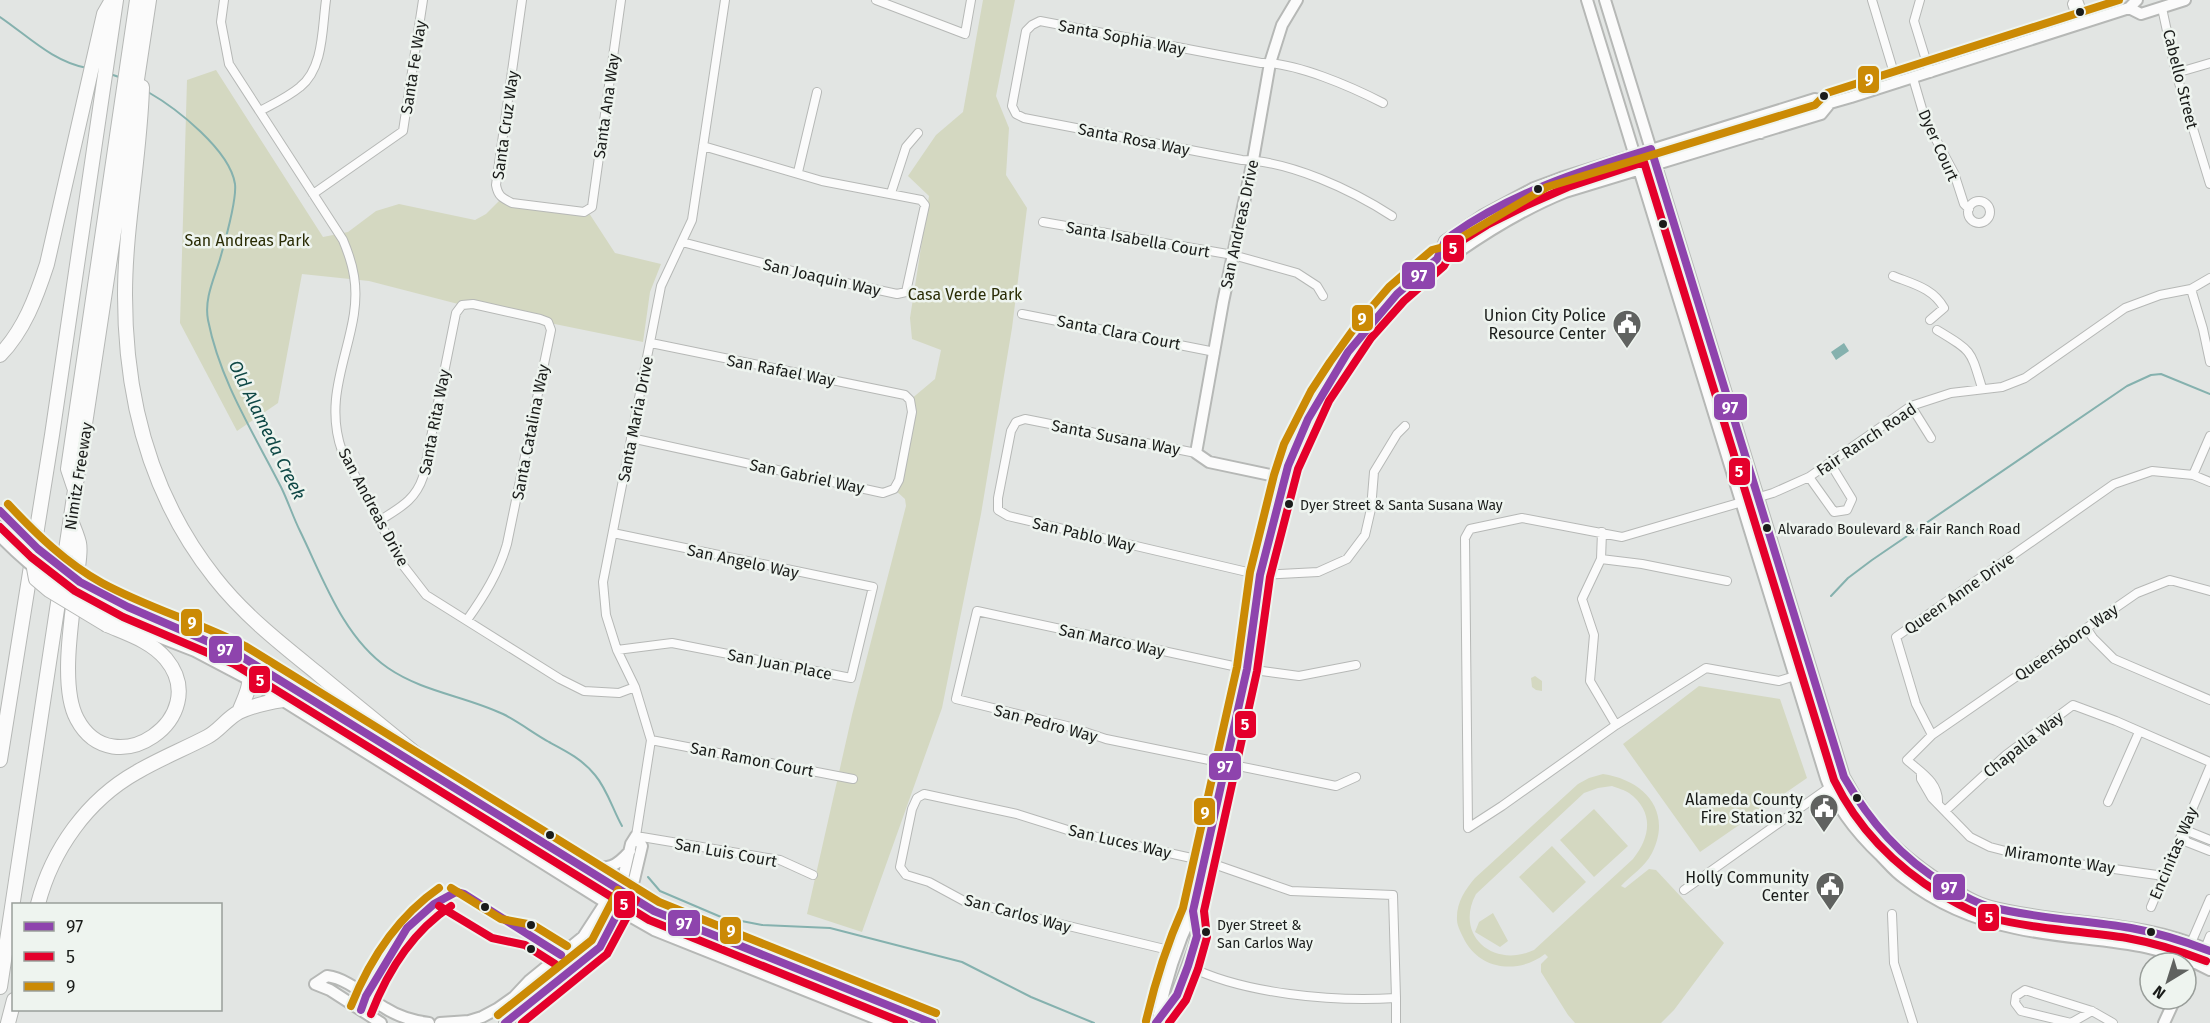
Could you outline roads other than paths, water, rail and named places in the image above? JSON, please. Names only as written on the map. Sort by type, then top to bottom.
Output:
[{"type":"highway","points":[[0,356],[24,322],[38,292],[49,255],[86,97],[114,0]]},
{"type":"highway","points":[[137,0],[139,23]]},
{"type":"highway","name":"Nimitz Freeway","points":[[13,903],[82,453],[131,112],[139,23],[149,0]]},
{"type":"highway","name":"Nimitz Freeway","points":[[0,760],[102,102],[110,15]]},
{"type":"highway","points":[[131,112],[126,339],[135,406],[146,448],[161,489],[180,526],[203,562],[242,609],[464,794]]},
{"type":"highway","points":[[34,568],[36,579],[49,590],[108,621],[150,645],[167,660],[176,679],[177,700],[171,720],[158,735],[140,745],[119,747],[99,741],[83,728],[73,710],[68,678],[80,544],[70,519]]},
{"type":"highway","points":[[239,655],[248,669],[250,680],[239,712]]},
{"type":"highway","points":[[38,903],[45,882],[64,843],[100,798],[136,772],[209,736],[239,712],[284,700]]},
{"type":"highway","name":"Nimitz Freeway","points":[[0,987],[12,907]]},
{"type":"highway","points":[[8,1023],[12,1008]]},
{"type":"main road","name":"San Andreas Drive","points":[[1196,453],[1270,63],[1282,25],[1297,0]]},
{"type":"main road","points":[[1587,0],[1829,786],[1864,840],[1903,878],[1955,909],[2017,929],[2141,945],[2161,951]]},
{"type":"main road","points":[[1605,0],[1844,777],[1873,824],[1914,864],[1961,894],[1989,906],[2142,929],[2207,950]]},
{"type":"main road","points":[[1159,1022],[1163,992],[1193,911],[1205,861],[1247,669],[1260,575],[1284,478],[1294,448],[1338,368],[1396,295],[1438,259],[1446,240],[1482,216],[1534,188],[1634,154],[1808,101],[1815,99],[1830,103],[1897,83],[2128,9],[2137,0]]},
{"type":"main road","points":[[2128,9],[2141,14],[2161,4],[2185,0]]},
{"type":"main road","points":[[1761,133],[1768,122],[1802,111],[1808,101]]},
{"type":"main road","points":[[1438,259],[1451,256],[1551,198],[1821,114],[1830,103]]},
{"type":"main road","name":"Santa Susana Way","points":[[1196,453],[1209,462],[1284,478]]},
{"type":"main road","points":[[0,511],[52,563],[71,577],[111,600],[203,636],[239,655],[654,911],[932,1023]]},
{"type":"main road","points":[[0,536],[34,568]]},
{"type":"main road","points":[[108,621],[195,651],[250,680],[605,902],[654,930],[887,1023]]},
{"type":"main road","name":"Santa Maria Drive","points":[[440,1023],[482,1017],[514,997],[583,937],[624,874],[636,836]]},
{"type":"main road","name":"Santa Maria Drive","points":[[505,1023],[600,948],[634,880],[642,846],[636,836]]},
{"type":"main road","points":[[585,868],[612,867],[630,851]]},
{"type":"main road","points":[[1159,1022],[1177,995],[1188,966],[1197,936],[1193,911]]},
{"type":"main road","points":[[2191,943],[2191,951]]},
{"type":"main road","points":[[381,1023],[330,990],[315,984],[327,976],[338,977],[392,1012],[415,1021],[429,1023]]},
{"type":"street","name":"San Andreas Drive","points":[[224,0],[222,30],[229,64],[343,240],[350,258],[355,276],[353,313],[336,390],[336,435],[342,451],[402,564],[426,595],[560,679],[584,691],[619,693],[635,687]]},
{"type":"street","points":[[260,111],[301,86],[313,72],[318,60],[326,0]]},
{"type":"street","name":"Santa Fe Way","points":[[313,194],[403,131],[423,0]]},
{"type":"street","name":"Santa Cruz Way","points":[[522,0],[496,185],[497,193],[512,202],[587,210]]},
{"type":"street","name":"Santa Ana Way","points":[[587,210],[592,207],[621,0]]},
{"type":"street","name":"Santa Maria Drive","points":[[636,836],[651,740],[635,687],[617,650],[606,615],[603,582],[661,286],[692,220],[725,0]]},
{"type":"street","points":[[876,0],[965,34],[971,0]]},
{"type":"street","points":[[1872,0],[1897,83]]},
{"type":"street","points":[[1920,0],[1914,21],[1929,73]]},
{"type":"street","points":[[2073,0],[2072,4],[2082,23]]},
{"type":"street","points":[[2078,0],[2082,23]]},
{"type":"street","name":"Cabello Street","points":[[2161,4],[2176,73],[2208,168],[2210,184]]},
{"type":"street","name":"Santa Sophia Way","points":[[1016,114],[1012,106],[1026,31],[1040,21],[1270,63],[1319,75],[1383,103]]},
{"type":"street","points":[[2176,73],[2210,63]]},
{"type":"street","name":"Dyer Court","points":[[1913,78],[1925,119],[1948,161],[1964,204],[1969,209]]},
{"type":"street","points":[[798,172],[817,92]]},
{"type":"street","name":"Santa Rosa Way","points":[[1016,114],[1047,123],[1242,160],[1253,160],[1308,174],[1371,202],[1392,216]]},
{"type":"street","points":[[703,146],[798,172],[822,181],[891,193],[906,147],[918,133]]},
{"type":"street","name":"San Joaquin Way","points":[[682,242],[804,274],[897,294],[906,292],[925,205],[921,200],[891,193]]},
{"type":"street","name":"Santa Isabella Court","points":[[1043,222],[1233,255],[1297,273],[1317,286],[1323,296]]},
{"type":"street","points":[[1893,276],[1933,293],[1941,302],[1944,309],[1930,320]]},
{"type":"street","name":"Fair Ranch Road","points":[[1616,725],[1468,828],[1465,538],[1470,529],[1522,518],[1622,537],[1759,497],[1809,477],[1911,406],[1951,393],[2002,387],[2025,378],[2125,309],[2160,295],[2191,289],[2210,278]]},
{"type":"street","points":[[2191,289],[2210,362]]},
{"type":"street","name":"Santa Catalina Way","points":[[462,305],[473,304],[540,319],[548,322],[551,330],[507,544],[492,581],[467,620]]},
{"type":"street","name":"Santa Rita Way","points":[[379,521],[414,498],[419,489],[456,313],[462,305]]},
{"type":"street","name":"Santa Clara Court","points":[[1022,314],[1215,352]]},
{"type":"street","points":[[1938,330],[1968,349],[1975,363],[1982,388]]},
{"type":"street","name":"San Rafael Way","points":[[651,343],[904,395],[910,400]]},
{"type":"street","name":"San Gabriel Way","points":[[631,438],[883,493],[894,489],[898,480],[912,412],[910,400]]},
{"type":"street","points":[[1911,406],[1931,438]]},
{"type":"street","name":"Santa Susana Way","points":[[1016,422],[1025,419],[1196,453]]},
{"type":"street","name":"San Pablo Way","points":[[1016,422],[1011,430],[998,498],[998,510],[1008,516],[1260,575]]},
{"type":"street","points":[[1260,575],[1318,572],[1347,559],[1365,535],[1371,509],[1374,472],[1397,434],[1406,426]]},
{"type":"street","points":[[2193,475],[2210,436]]},
{"type":"street","points":[[1809,477],[1834,512],[1847,510],[1852,499],[1830,463]]},
{"type":"street","name":"Queen Anne Drive","points":[[1932,735],[1916,704],[1896,637],[2114,484],[2152,471],[2193,475],[2210,482]]},
{"type":"street","points":[[1602,532],[1601,559],[1582,599],[1594,635],[1590,681],[1616,725],[1706,668],[1779,681],[1795,676]]},
{"type":"street","name":"San Angelo Way","points":[[613,533],[873,587]]},
{"type":"street","points":[[1601,559],[1642,564],[1727,581]]},
{"type":"street","name":"Queensboro Way","points":[[1907,760],[1932,735],[2137,593],[2170,580],[2210,591]]},
{"type":"street","name":"San Juan Place","points":[[617,650],[672,643],[852,678],[873,587]]},
{"type":"street","name":"San Marco Way","points":[[977,612],[1247,669],[1299,676],[1356,665]]},
{"type":"street","name":"San Pedro Way","points":[[977,612],[956,699],[1067,726],[1106,739],[1226,764]]},
{"type":"street","points":[[2087,629],[2114,658],[2210,700]]},
{"type":"street","name":"Chapalla Way","points":[[1945,811],[2006,755],[2073,705],[2210,762]]},
{"type":"street","points":[[2108,802],[2139,732]]},
{"type":"street","name":"San Ramon Court","points":[[651,740],[854,779]]},
{"type":"street","name":"Miramonte Way","points":[[1907,760],[1921,773],[1921,779],[1932,798],[1970,837],[2000,850],[2029,856],[2164,876]]},
{"type":"street","points":[[1226,764],[1336,786],[1356,777]]},
{"type":"street","name":"Encinitas Way","points":[[2151,907],[2210,767]]},
{"type":"street","points":[[1684,890],[1844,777]]},
{"type":"street","name":"San Luces Way","points":[[917,798],[924,794],[1005,812],[1074,832],[1205,861],[1292,891],[1393,895],[1396,998]]},
{"type":"street","name":"San Carlos Way","points":[[917,798],[912,809],[900,867],[906,875],[929,882],[964,901],[1177,952]]},
{"type":"street","points":[[2210,840],[2190,832],[2181,834],[2187,842],[2210,851]]},
{"type":"street","name":"San Luis Court","points":[[636,836],[780,860],[813,875]]},
{"type":"street","points":[[2191,943],[2210,899]]},
{"type":"street","points":[[1892,914],[1894,963],[1912,1023]]},
{"type":"street","points":[[2207,950],[2210,936]]},
{"type":"street","points":[[1188,966],[1199,972],[1257,989],[1326,998],[1396,998],[1396,1023]]},
{"type":"street","points":[[2092,1011],[2071,1023],[2021,1011],[2014,1004],[2016,996],[2025,990],[2092,1011],[2113,1023]]},
{"type":"water","points":[[1844,343],[1849,351],[1836,360],[1831,352]]},
{"type":"waterway","name":"Old Alameda Creek","points":[[0,17],[52,54],[87,68]]},
{"type":"waterway","name":"Old Alameda Creek","points":[[110,74],[122,78]]},
{"type":"waterway","name":"Old Alameda Creek","points":[[148,92],[173,108],[200,131],[213,144],[231,171],[235,184],[232,210],[207,304],[213,342],[238,406],[281,487],[326,587],[346,623],[372,655],[401,676],[503,714],[579,760],[599,781],[622,826]]},
{"type":"waterway","points":[[1831,596],[1848,578],[1872,560],[2127,386],[2151,375],[2161,374],[2210,394]]},
{"type":"waterway","name":"Old Alameda Creek","points":[[648,877],[660,891],[721,917],[762,925],[830,928],[962,962],[1031,997],[1094,1023]]},
{"type":"place","name":"Union City Police Resource Center","points":[[1627,350]]},
{"type":"place","name":"Dyer Street & Santa Susana Way","points":[[1289,504]]},
{"type":"place","name":"Alvarado Boulevard & Fair Ranch Road","points":[[1767,528]]},
{"type":"place","name":"Alameda County Fire Station 32","points":[[1824,834]]},
{"type":"place","name":"Holly Community Center","points":[[1830,912]]},
{"type":"place","name":"Dyer Street & San Carlos Way","points":[[1206,932]]},
{"type":"park label","name":"San Andreas Park","points":[[247,240]]},
{"type":"park label","name":"Casa Verde Park","points":[[965,294]]}]
